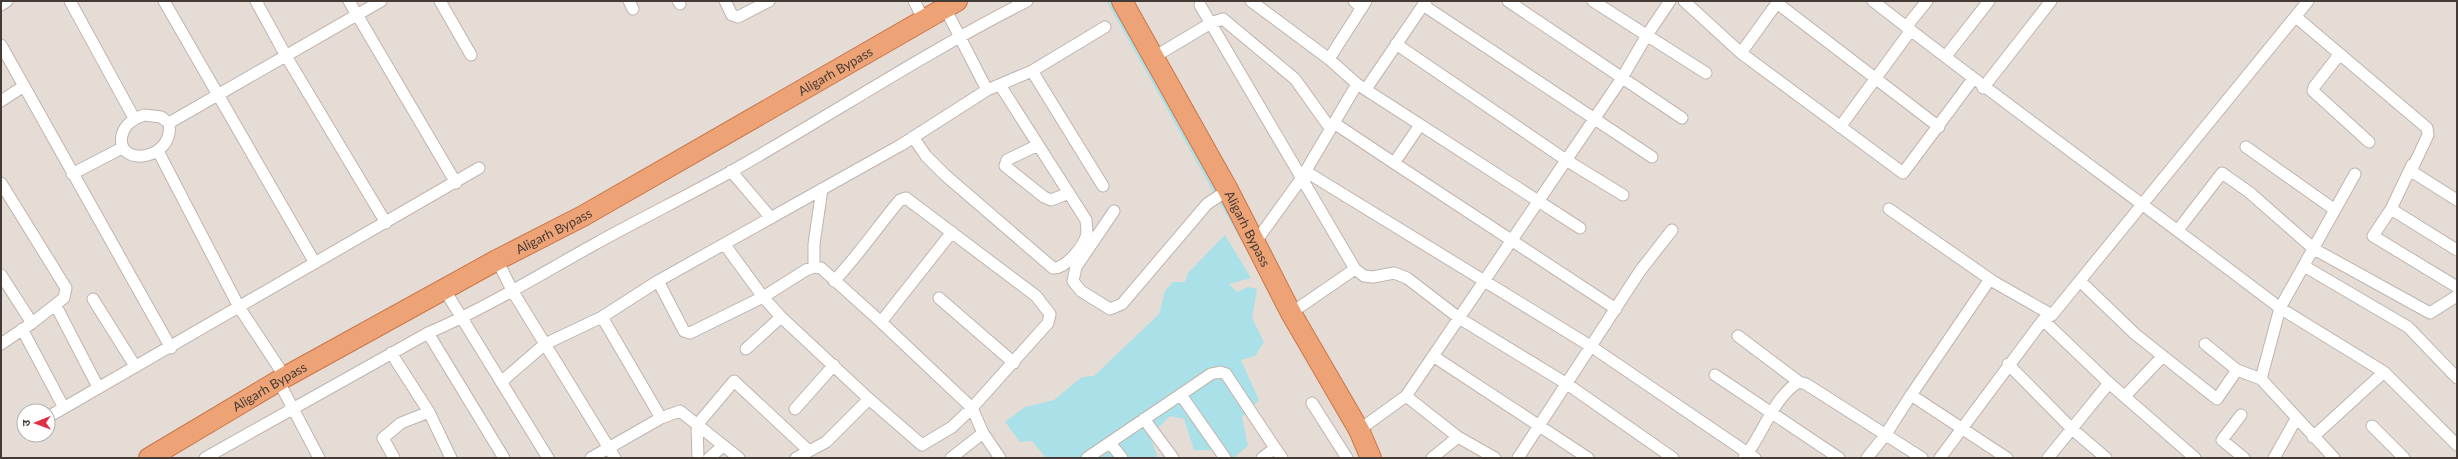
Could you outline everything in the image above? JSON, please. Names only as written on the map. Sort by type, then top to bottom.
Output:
[{"type":"highway","name":"Aligarh Bypass","points":[[1122,1],[1154,57],[1221,193],[1254,244],[1291,313],[1359,430],[1365,455]]},
{"type":"highway","name":"Aligarh Bypass","points":[[149,458],[282,383],[447,294],[924,20],[953,18]]},
{"type":"street","points":[[1,5],[7,1]]},
{"type":"street","points":[[70,1],[134,118]]},
{"type":"street","points":[[164,1],[216,94],[315,263]]},
{"type":"street","points":[[256,1],[286,56],[386,223]]},
{"type":"street","points":[[348,1],[456,183]]},
{"type":"street","points":[[169,123],[216,94],[286,56],[381,1]]},
{"type":"street","points":[[440,1],[471,55]]},
{"type":"street","points":[[725,1],[732,15],[738,17],[770,1]]},
{"type":"street","points":[[914,1],[924,20]]},
{"type":"street","points":[[211,457],[293,406],[731,171],[953,18],[1027,1]]},
{"type":"street","points":[[1251,1],[1329,59],[1362,86],[1536,201],[1580,228]]},
{"type":"street","points":[[1508,1],[1682,118]]},
{"type":"street","points":[[1593,1],[1706,73]]},
{"type":"street","points":[[1359,430],[1406,396],[1536,201],[1594,120],[1622,78],[1646,35],[1670,1]]},
{"type":"street","points":[[1873,1],[1946,56],[1983,88],[2142,203],[2280,308],[2384,372],[2457,445]]},
{"type":"street","points":[[1840,127],[1875,80],[1927,1]]},
{"type":"street","points":[[1946,56],[1989,1]]},
{"type":"street","points":[[1983,88],[2051,1]]},
{"type":"street","points":[[1940,458],[2008,364],[2080,281],[2308,1]]},
{"type":"street","points":[[1689,2],[1741,53],[1903,173],[1939,127],[1973,79]]},
{"type":"street","points":[[1741,53],[1778,2],[1875,80],[1939,127]]},
{"type":"street","points":[[1329,59],[1361,3]]},
{"type":"street","points":[[1254,244],[1303,175],[1332,126],[1396,44],[1424,3],[1594,120],[1652,157]]},
{"type":"street","points":[[1200,5],[1303,175],[1355,269],[1364,276],[1373,277],[1394,273],[1407,278],[1459,318],[1567,384],[1673,458]]},
{"type":"street","points":[[2296,17],[2427,128],[2428,135],[2391,209],[2373,236],[2457,287]]},
{"type":"street","points":[[953,18],[987,90]]},
{"type":"street","points":[[1154,57],[1211,24],[1223,19],[1295,79],[1332,126],[1394,163],[1616,309]]},
{"type":"street","points":[[501,382],[545,344],[602,317],[658,281],[725,245],[913,137],[987,90],[1032,71],[1105,27]]},
{"type":"street","points":[[1396,44],[1566,160],[1623,195]]},
{"type":"street","points":[[1,45],[72,174],[171,348]]},
{"type":"street","points":[[2339,54],[2314,86],[2313,91],[2369,142]]},
{"type":"street","points":[[1032,71],[1104,186]]},
{"type":"street","points":[[913,137],[926,156],[945,175],[1053,268],[1060,268],[1069,263],[1087,234],[1086,220],[1000,85]]},
{"type":"street","points":[[1,101],[24,86]]},
{"type":"street","points":[[122,148],[124,131],[134,118],[153,115],[161,117],[169,123]]},
{"type":"street","points":[[122,148],[128,154],[137,157],[150,155],[158,151],[169,136],[169,123]]},
{"type":"street","points":[[1394,163],[1420,125]]},
{"type":"street","points":[[1038,144],[1007,160],[1005,166],[1044,197],[1051,200],[1069,193]]},
{"type":"street","points":[[2246,147],[2335,210]]},
{"type":"street","points":[[72,174],[122,148]]},
{"type":"street","points":[[158,151],[239,307],[282,383],[319,458]]},
{"type":"street","points":[[2412,165],[2411,171],[2416,175],[2457,200]]},
{"type":"street","points":[[56,412],[98,386],[171,348],[315,263],[456,183],[479,168]]},
{"type":"street","points":[[731,171],[771,218]]},
{"type":"street","points":[[2178,230],[2222,173],[2249,192],[2314,249],[2430,313],[2457,296]]},
{"type":"street","points":[[2261,379],[2280,308],[2355,174]]},
{"type":"street","points":[[1303,175],[1485,279],[1592,347],[1749,456],[1771,414],[1793,386],[1799,382]]},
{"type":"street","points":[[1,183],[66,288],[64,298],[56,306],[1,344]]},
{"type":"street","points":[[814,267],[814,244],[822,190]]},
{"type":"street","points":[[1114,211],[1076,266],[1073,281],[1081,291],[1110,309],[1122,304],[1180,233],[1221,193]]},
{"type":"street","points":[[725,245],[763,297],[781,317],[869,399],[922,445],[952,427],[972,408],[1048,322],[1050,314],[1036,296],[912,200],[900,200],[872,233],[847,267],[834,281]]},
{"type":"street","points":[[1889,209],[2047,318],[2109,383],[2195,458]]},
{"type":"street","points":[[2391,209],[2457,250]]},
{"type":"street","points":[[1518,458],[1592,347],[1640,271],[1672,230]]},
{"type":"street","points":[[881,322],[952,232]]},
{"type":"street","points":[[499,264],[512,289],[615,458]]},
{"type":"street","points":[[2304,266],[2408,327],[2457,378]]},
{"type":"street","points":[[658,281],[679,324],[684,331],[690,333],[763,297],[806,270],[814,267],[821,268],[972,408],[982,433],[1000,458]]},
{"type":"street","points":[[1291,313],[1355,269]]},
{"type":"street","points":[[1,275],[32,323]]},
{"type":"street","points":[[1867,458],[1886,434],[1990,279]]},
{"type":"street","points":[[2080,281],[2135,334],[2217,399],[2237,370]]},
{"type":"street","points":[[447,294],[459,316],[548,458]]},
{"type":"street","points":[[940,298],[1014,362]]},
{"type":"street","points":[[93,299],[135,366]]},
{"type":"street","points":[[56,306],[98,386]]},
{"type":"street","points":[[602,317],[661,418]]},
{"type":"street","points":[[746,349],[781,317]]},
{"type":"street","points":[[22,330],[64,408]]},
{"type":"street","points":[[428,333],[504,458]]},
{"type":"street","points":[[1738,336],[1799,382],[1806,384],[1922,458]]},
{"type":"street","points":[[2205,344],[2237,370],[2261,379],[2296,419],[2334,458]]},
{"type":"street","points":[[391,353],[429,412],[450,458]]},
{"type":"street","points":[[1433,356],[1588,458]]},
{"type":"street","points":[[2125,396],[2163,356]]},
{"type":"street","points":[[2008,364],[2072,429],[2093,454],[2106,458]]},
{"type":"street","points":[[795,409],[834,365]]},
{"type":"street","points":[[1087,458],[1211,374],[1220,372],[1226,374],[1282,458]]},
{"type":"street","points":[[2313,436],[2384,372]]},
{"type":"street","points":[[1715,375],[1771,414],[1839,458]]},
{"type":"street","points":[[698,458],[697,425],[734,381],[808,450]]},
{"type":"street","points":[[2048,458],[2109,383]]},
{"type":"street","points":[[1181,395],[1225,458]]},
{"type":"street","points":[[1911,395],[1961,430],[2007,458]]},
{"type":"street","points":[[1406,396],[1458,437],[1495,458]]},
{"type":"street","points":[[796,458],[808,450],[826,442],[869,399]]},
{"type":"street","points":[[1312,403],[1347,458]]},
{"type":"street","points":[[591,458],[661,418],[680,411],[739,458]]},
{"type":"street","points":[[394,458],[383,438],[401,423],[429,412]]},
{"type":"street","points":[[2241,415],[2222,440],[2244,458]]},
{"type":"street","points":[[1144,419],[1172,458]]},
{"type":"street","points":[[2274,458],[2296,419]]},
{"type":"street","points":[[2372,426],[2404,458]]},
{"type":"street","points":[[951,458],[982,433]]},
{"type":"street","points":[[1432,458],[1458,437]]},
{"type":"street","points":[[1110,442],[1122,458]]},
{"type":"street","points":[[709,458],[723,446]]},
{"type":"street","points":[[1262,458],[1275,448]]},
{"type":"shaded area","points":[[1,1],[2457,1],[2457,458],[1,458]]},
{"type":"water","points":[[1225,235],[1251,278],[1229,284],[1237,292],[1248,287],[1257,289],[1252,318],[1264,342],[1255,356],[1241,360],[1259,400],[1242,417],[1248,446],[1233,458],[1224,458],[1211,450],[1194,450],[1184,419],[1170,416],[1150,436],[1158,458],[1046,458],[1032,441],[1020,442],[1005,422],[1025,407],[1054,400],[1082,377],[1094,376],[1159,314],[1165,291],[1173,282],[1185,282],[1188,273]]},
{"type":"waterway","points":[[1108,1],[1216,194]]},
{"type":"waterway","points":[[1219,199],[1248,250]]}]
